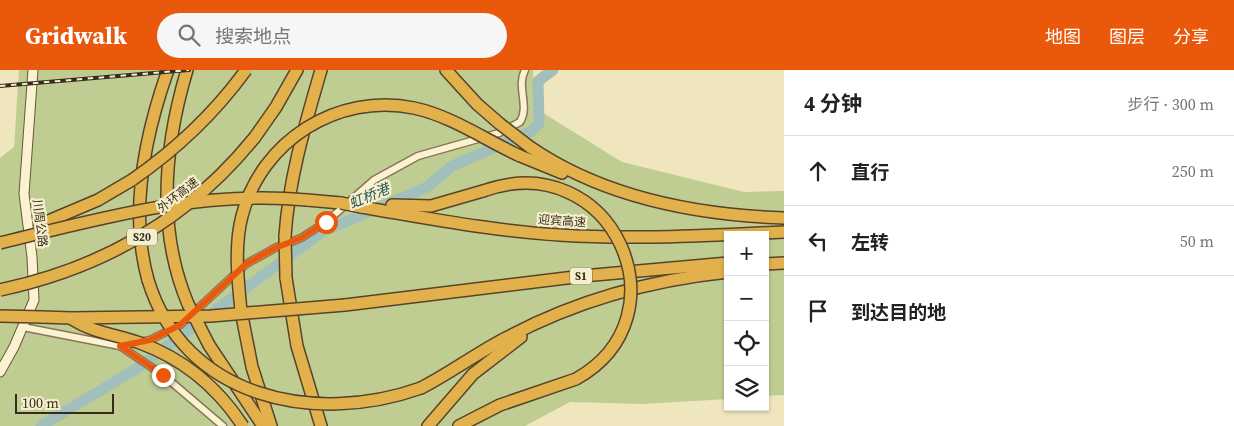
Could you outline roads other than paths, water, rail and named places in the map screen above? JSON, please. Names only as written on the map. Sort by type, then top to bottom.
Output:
[{"type":"highway","points":[[168,70],[152,122],[143,176],[140,232],[148,280],[166,322],[190,354],[220,380],[254,398],[291,410],[317,413],[343,412],[385,404],[421,388],[487,348],[533,325],[617,293],[664,282],[724,273]]},
{"type":"highway","points":[[187,70],[173,128],[167,166],[166,200],[172,251],[188,304],[209,345],[263,426]]},
{"type":"highway","points":[[0,243],[34,234],[46,222],[107,195],[164,156],[208,116],[246,70]]},
{"type":"highway","name":"外环高速","points":[[0,290],[72,271],[107,256],[141,238],[173,217],[202,194],[230,167],[255,137],[276,107],[297,70]]},
{"type":"highway","points":[[321,70],[295,161],[288,198],[285,236],[286,278],[296,346],[321,426]]},
{"type":"highway","points":[[446,70],[470,97],[500,124],[530,147],[578,175],[613,189],[663,202],[718,212],[784,218]]},
{"type":"highway","points":[[271,426],[252,368],[241,311],[239,240],[242,218],[249,195],[260,174],[274,155],[291,138],[310,125],[354,108],[378,105],[402,106],[436,115],[567,176],[578,175]]},
{"type":"highway","points":[[361,206],[372,203],[408,207],[431,206],[503,184],[523,182],[543,184],[563,189],[589,204],[611,226],[621,243],[629,267],[630,292],[628,313],[616,341],[597,364],[576,379],[500,405],[459,426]]},
{"type":"highway","name":"迎宾高速","points":[[34,234],[132,210],[196,201],[276,198],[361,206],[513,231],[623,237],[784,232]]},
{"type":"highway","name":"S1","points":[[71,318],[211,316],[345,305],[600,274],[724,262]]},
{"type":"highway","points":[[769,264],[784,263]]},
{"type":"highway","points":[[0,316],[71,318],[90,330],[140,343],[182,364],[219,394],[243,426]]},
{"type":"highway","points":[[428,426],[448,400],[473,374],[526,334],[533,325]]},
{"type":"street","name":"川周公路","points":[[0,372],[23,327],[34,300],[32,257],[24,194],[33,70]]},
{"type":"street","points":[[120,346],[150,340],[180,325],[246,264],[275,248],[301,238],[326,222],[381,176],[433,150],[477,140],[499,133],[516,124],[523,117],[521,82],[526,70]]},
{"type":"street","points":[[23,327],[120,346],[135,354],[163,375],[223,426]]},
{"type":"waterway","name":"虹桥港","points":[[41,426],[136,369],[322,232],[427,187],[452,166],[530,132],[539,124],[538,81],[553,70]]},
{"type":"railway","points":[[0,86],[189,70]]}]
